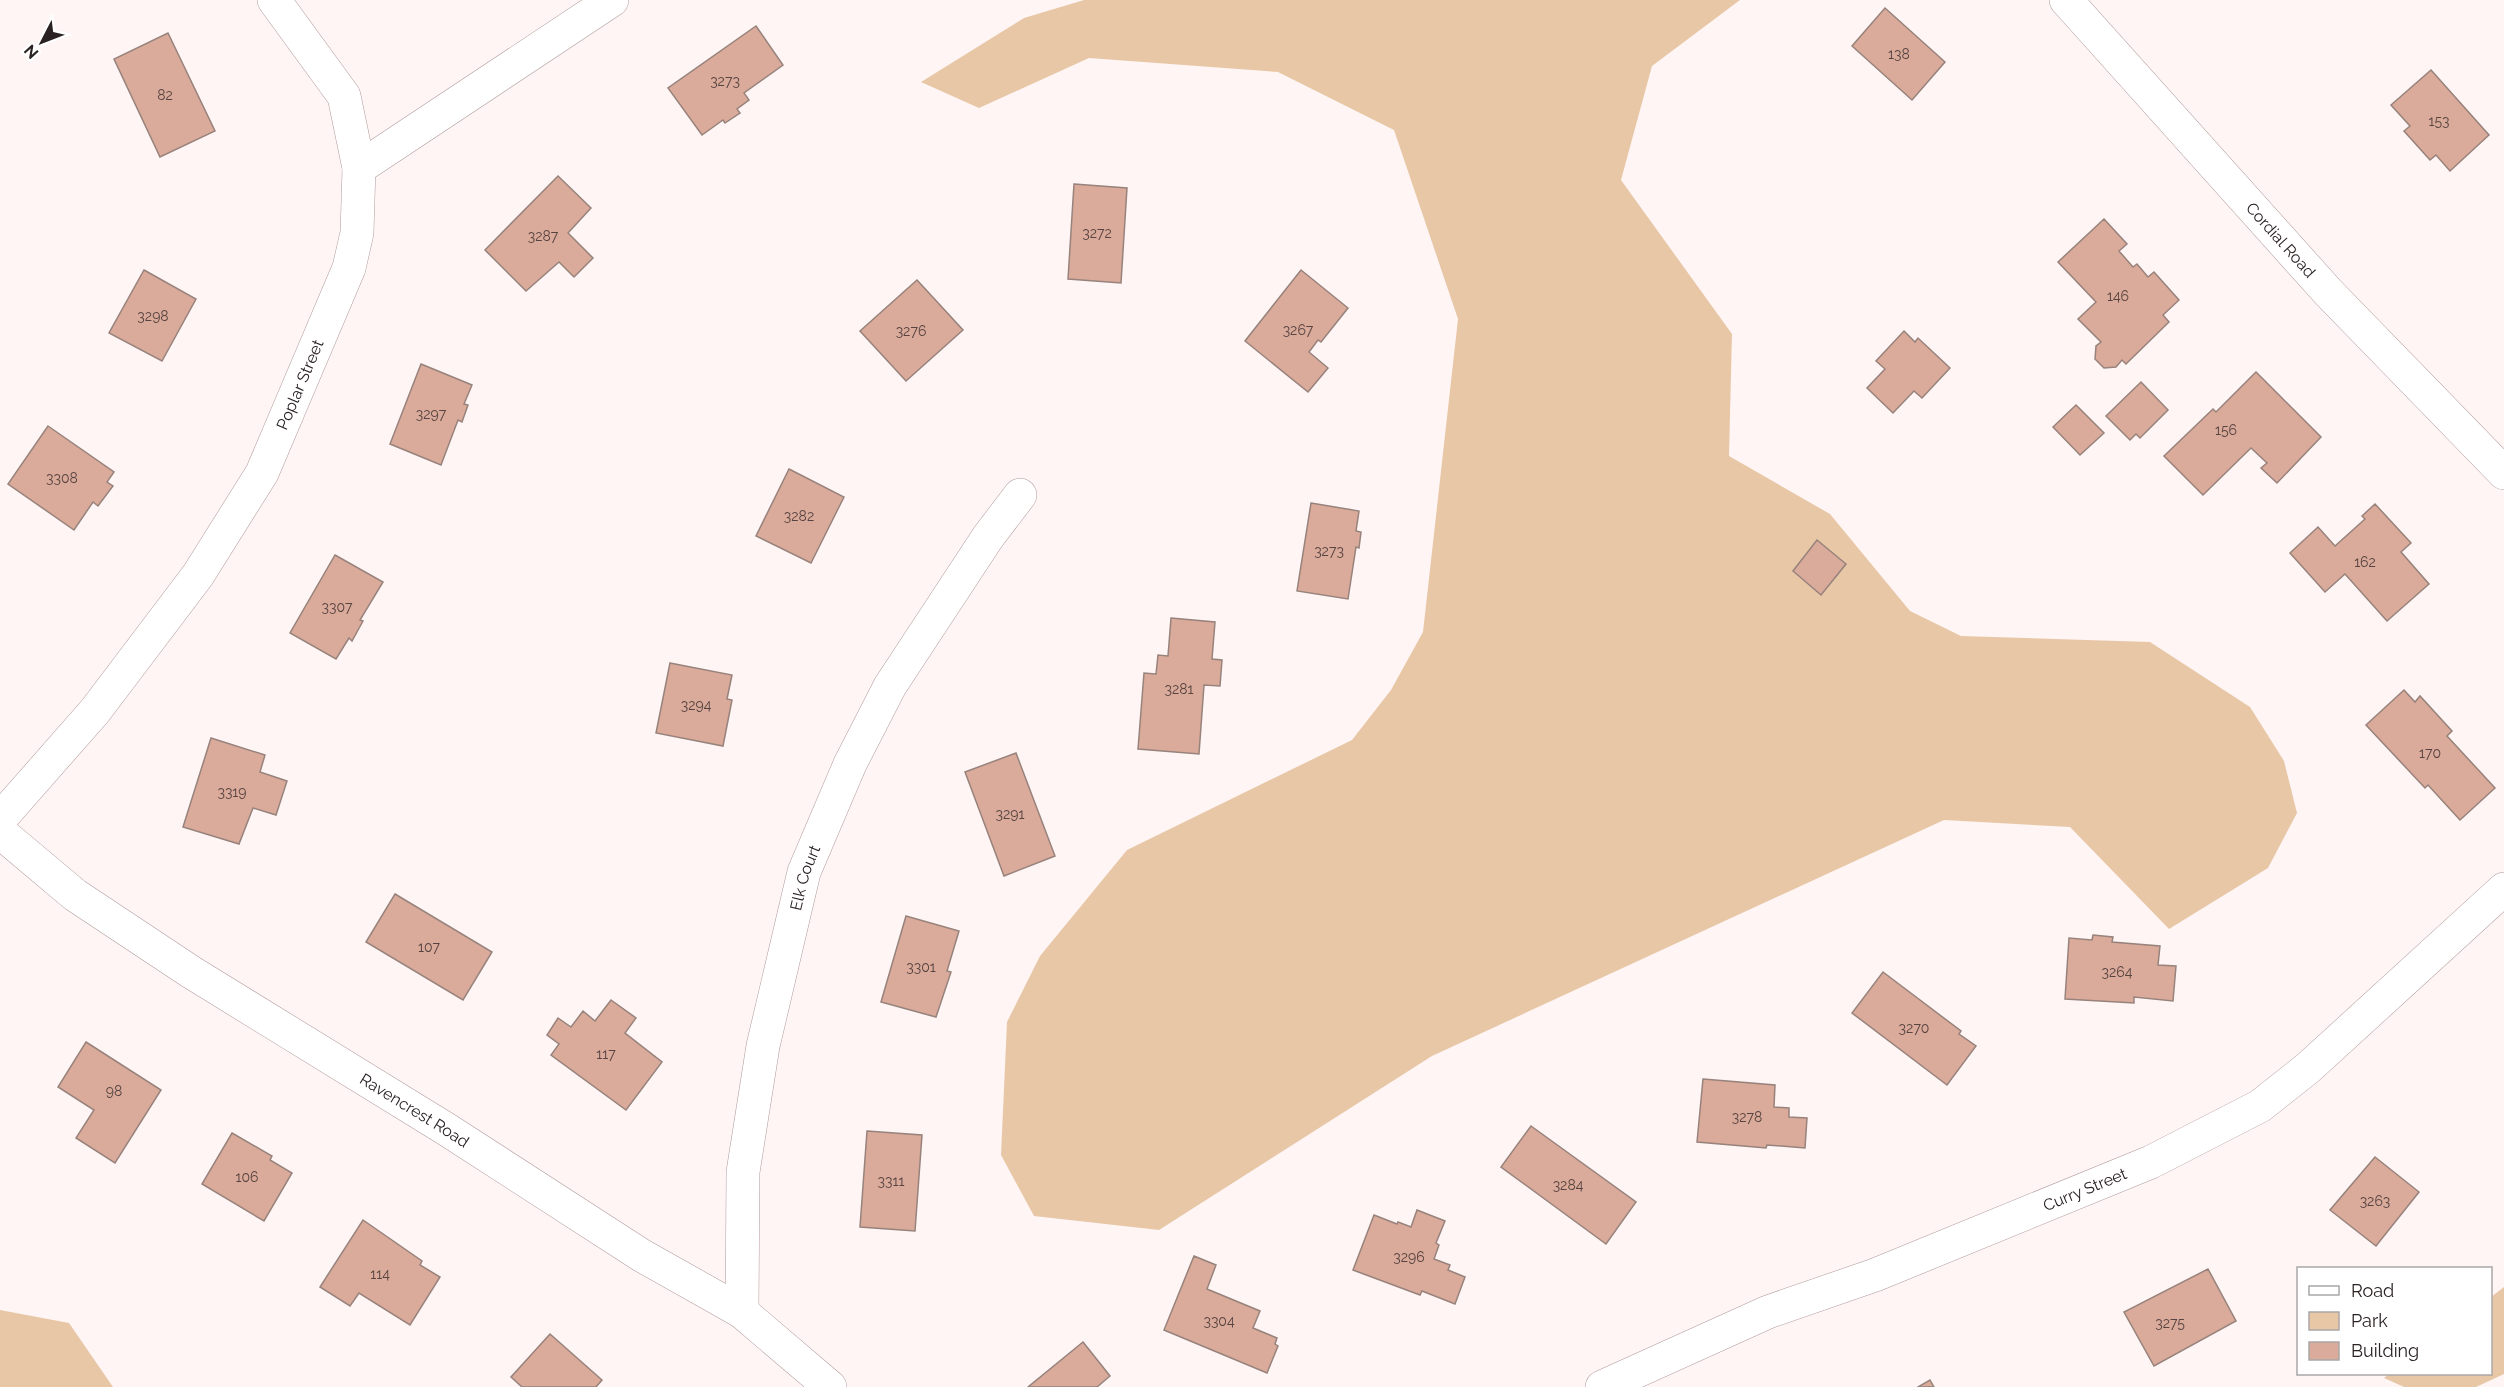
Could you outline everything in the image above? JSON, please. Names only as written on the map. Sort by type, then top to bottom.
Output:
[{"type":"street","name":"Poplar Street","points":[[0,819],[95,711],[198,575],[262,473],[349,268],[357,233],[359,168],[344,96],[274,0]]},
{"type":"street","points":[[359,168],[612,0]]},
{"type":"street","name":"Cordial Road","points":[[2066,0],[2328,292],[2504,473]]},
{"type":"street","name":"Elk Court","points":[[742,1312],[743,1172],[764,1046],[804,872],[850,764],[890,686],[988,537],[1020,495]]},
{"type":"street","name":"Ravencrest Road","points":[[0,832],[75,895],[191,972],[446,1129],[641,1255],[742,1312],[830,1387]]},
{"type":"street","name":"Curry Street","points":[[1602,1387],[1768,1312],[1875,1275],[2151,1162],[2260,1106],[2307,1068],[2504,889]]},
{"type":"green space","points":[[1084,0],[1740,0],[1652,66],[1621,180],[1732,334],[1729,456],[1830,514],[1910,611],[1961,636],[2150,642],[2250,707],[2284,761],[2297,813],[2268,868],[2169,929],[2070,827],[1944,820],[1432,1056],[1159,1230],[1034,1216],[1001,1155],[1007,1022],[1040,956],[1127,850],[1352,740],[1391,690],[1423,632],[1458,319],[1394,130],[1278,72],[1089,58],[979,108],[921,82],[1024,18]]},
{"type":"green space","points":[[2504,1287],[2504,1374],[2476,1387],[2404,1387],[2384,1378],[2388,1375],[2492,1375],[2492,1296]]},
{"type":"green space","points":[[0,1310],[69,1323],[113,1387],[0,1387]]},
{"type":"building","points":[[1885,8],[1945,62],[1912,100],[1852,46]]},
{"type":"building","points":[[756,26],[783,65],[744,93],[749,100],[737,109],[740,113],[725,123],[723,120],[702,135],[668,88]]},
{"type":"building","points":[[168,33],[215,131],[160,157],[114,59]]},
{"type":"building","points":[[2431,70],[2489,135],[2450,171],[2436,155],[2430,160],[2404,131],[2410,126],[2391,105]]},
{"type":"building","points":[[558,176],[591,208],[568,233],[593,258],[574,277],[559,262],[526,291],[485,250]]},
{"type":"building","points":[[1074,184],[1127,188],[1121,283],[1068,279]]},
{"type":"building","points":[[2104,219],[2127,244],[2119,251],[2133,267],[2137,264],[2148,277],[2154,272],[2179,300],[2163,315],[2169,322],[2126,364],[2122,360],[2116,367],[2104,368],[2095,359],[2096,346],[2101,342],[2078,319],[2096,302],[2058,262]]},
{"type":"building","points":[[144,270],[196,299],[162,361],[109,333]]},
{"type":"building","points":[[1301,270],[1348,308],[1321,342],[1318,340],[1309,352],[1328,368],[1308,392],[1245,341]]},
{"type":"building","points":[[917,280],[963,330],[906,381],[860,331]]},
{"type":"building","points":[[1904,331],[1915,342],[1918,338],[1950,368],[1922,398],[1914,391],[1893,413],[1867,388],[1885,369],[1876,361]]},
{"type":"building","points":[[421,364],[472,385],[464,404],[468,405],[462,422],[458,420],[441,465],[390,444]]},
{"type":"building","points":[[2256,372],[2321,437],[2277,483],[2261,468],[2267,463],[2251,448],[2203,495],[2164,456],[2213,409],[2216,412]]},
{"type":"building","points":[[2141,382],[2168,410],[2140,438],[2136,434],[2130,440],[2106,416]]},
{"type":"building","points":[[2076,405],[2104,433],[2080,455],[2053,427]]},
{"type":"building","points":[[48,426],[114,472],[107,482],[113,486],[98,506],[93,502],[74,530],[8,484]]},
{"type":"building","points":[[789,469],[844,497],[811,563],[756,536]]},
{"type":"building","points":[[1311,503],[1359,511],[1356,531],[1361,532],[1359,548],[1356,547],[1348,599],[1297,591]]},
{"type":"building","points":[[2375,504],[2411,543],[2401,552],[2429,584],[2387,621],[2345,574],[2325,592],[2290,553],[2318,527],[2335,546],[2365,519],[2362,516]]},
{"type":"building","points":[[1817,540],[1846,564],[1821,595],[1793,571]]},
{"type":"building","points":[[335,555],[383,582],[360,620],[363,621],[352,641],[349,638],[336,659],[290,633]]},
{"type":"building","points":[[1171,618],[1215,622],[1212,659],[1222,660],[1220,686],[1204,685],[1199,754],[1138,749],[1144,673],[1156,674],[1158,655],[1168,656]]},
{"type":"building","points":[[670,663],[732,675],[727,699],[732,700],[723,746],[656,733]]},
{"type":"building","points":[[2404,690],[2415,702],[2420,696],[2452,731],[2447,736],[2495,788],[2460,820],[2428,785],[2425,788],[2366,725]]},
{"type":"building","points":[[211,738],[265,755],[260,772],[287,781],[276,815],[253,808],[239,844],[183,827]]},
{"type":"building","points":[[1016,753],[1055,856],[1004,876],[965,772]]},
{"type":"building","points":[[395,894],[492,952],[463,1000],[366,942]]},
{"type":"building","points":[[906,916],[959,931],[947,971],[951,972],[936,1017],[881,1002]]},
{"type":"building","points":[[2093,935],[2113,937],[2112,942],[2160,946],[2158,965],[2176,966],[2173,1001],[2134,997],[2134,1003],[2065,999],[2069,938],[2092,940]]},
{"type":"building","points":[[1883,972],[1961,1031],[1959,1034],[1976,1046],[1947,1085],[1852,1013]]},
{"type":"building","points":[[611,1000],[636,1018],[625,1033],[662,1062],[626,1110],[551,1055],[559,1044],[547,1035],[558,1018],[571,1027],[583,1011],[595,1021]]},
{"type":"building","points":[[86,1042],[161,1090],[115,1163],[76,1138],[94,1110],[58,1087]]},
{"type":"building","points":[[1703,1079],[1775,1085],[1774,1107],[1789,1108],[1789,1117],[1807,1118],[1805,1148],[1767,1145],[1766,1148],[1697,1142]]},
{"type":"building","points":[[1531,1126],[1636,1202],[1606,1244],[1501,1167]]},
{"type":"building","points":[[867,1131],[922,1135],[915,1231],[860,1227]]},
{"type":"building","points":[[232,1133],[272,1156],[270,1160],[292,1173],[264,1221],[202,1184]]},
{"type":"building","points":[[2375,1157],[2419,1192],[2376,1246],[2330,1210]]},
{"type":"building","points":[[1417,1210],[1445,1221],[1436,1243],[1439,1245],[1434,1259],[1450,1265],[1448,1270],[1465,1277],[1455,1304],[1422,1291],[1420,1295],[1353,1270],[1374,1215],[1411,1227]]},
{"type":"building","points":[[363,1220],[422,1261],[420,1265],[440,1277],[410,1325],[359,1293],[350,1306],[320,1287]]},
{"type":"building","points":[[1194,1256],[1216,1265],[1207,1289],[1260,1311],[1253,1328],[1277,1338],[1275,1344],[1278,1346],[1267,1373],[1164,1330]]},
{"type":"building","points":[[2208,1269],[2236,1321],[2154,1366],[2124,1312]]},
{"type":"building","points":[[550,1334],[602,1380],[596,1387],[522,1387],[511,1377]]},
{"type":"building","points":[[1083,1342],[1110,1376],[1097,1387],[1028,1387]]},
{"type":"building","points":[[1930,1380],[1934,1387],[1918,1387]]}]
